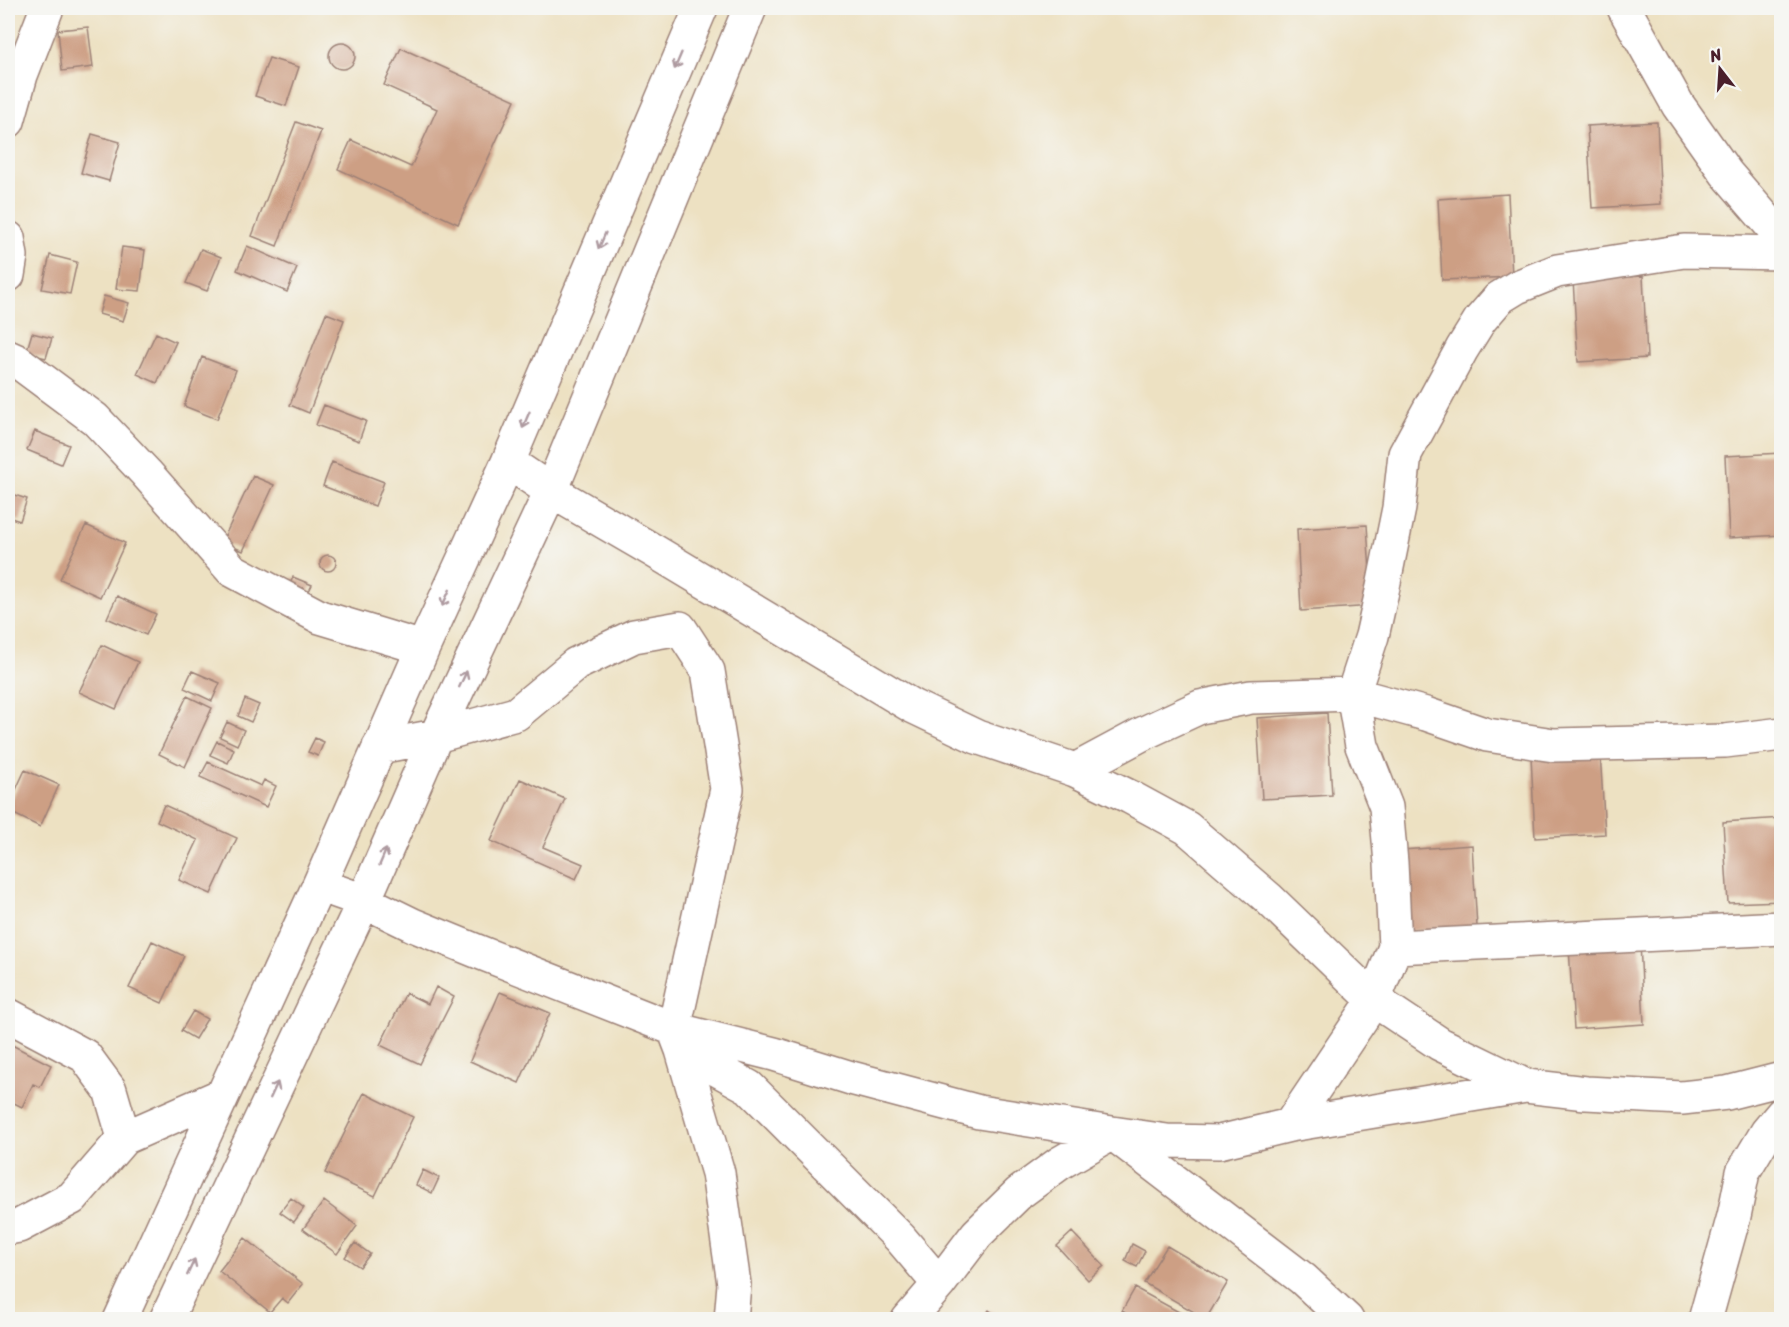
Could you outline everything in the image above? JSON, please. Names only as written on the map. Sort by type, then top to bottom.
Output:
[{"type":"street","points":[[8,121],[21,75],[47,8]]},
{"type":"street","points":[[120,1320],[319,885],[508,462],[701,8]]},
{"type":"street","points":[[166,1320],[364,901],[436,736],[551,491],[750,8]]},
{"type":"street","points":[[1624,8],[1678,105],[1726,173],[1782,238]]},
{"type":"street","points":[[8,238],[11,256],[8,275]]},
{"type":"street","points":[[1290,1125],[1374,1000],[1395,947],[1386,807],[1362,746],[1353,694],[1372,636],[1383,587],[1399,508],[1405,454],[1435,398],[1480,320],[1499,298],[1517,287],[1557,272],[1684,251],[1782,252]]},
{"type":"street","points":[[8,357],[17,361],[95,419],[232,570],[320,617],[423,648]]},
{"type":"street","points":[[508,462],[551,491],[912,706],[977,736],[1075,770],[1187,828],[1268,898],[1374,1000],[1440,1044],[1526,1086]]},
{"type":"street","points":[[379,747],[436,736],[516,714],[576,664],[634,636],[680,628],[708,671],[726,789],[678,1039],[718,1173],[734,1284],[730,1320]]},
{"type":"street","points":[[1075,770],[1142,734],[1200,707],[1251,697],[1353,694],[1426,714],[1487,735],[1554,745],[1725,741],[1782,734]]},
{"type":"street","points":[[319,885],[364,901],[413,925],[678,1039],[749,1087],[900,1238],[939,1284]]},
{"type":"street","points":[[1395,947],[1782,928]]},
{"type":"street","points":[[8,1015],[85,1056],[110,1090],[124,1138]]},
{"type":"street","points":[[678,1039],[774,1054],[851,1078],[979,1112],[1167,1141],[1219,1142],[1290,1125],[1526,1086],[1586,1093],[1682,1098],[1727,1093],[1782,1079]]},
{"type":"street","points":[[8,1228],[19,1226],[72,1198],[124,1138],[222,1095]]},
{"type":"street","points":[[1705,1320],[1734,1216],[1743,1172],[1767,1131],[1782,1114]]},
{"type":"street","points":[[908,1320],[977,1234],[1019,1193],[1060,1163],[1112,1133]]},
{"type":"street","points":[[1112,1133],[1303,1279],[1347,1320]]},
{"type":"building","points":[[88,27],[93,67],[62,71],[58,30]]},
{"type":"building","points":[[342,43],[352,46],[355,56],[352,66],[342,69],[332,66],[329,56],[332,46]]},
{"type":"building","points":[[401,48],[515,100],[458,224],[338,169],[351,140],[411,167],[437,109],[384,85]]},
{"type":"building","points":[[269,58],[299,67],[286,106],[255,96]]},
{"type":"building","points":[[296,122],[321,131],[277,246],[252,236]]},
{"type":"building","points":[[1657,122],[1661,204],[1592,208],[1587,126]]},
{"type":"building","points":[[92,134],[120,142],[109,181],[81,173]]},
{"type":"building","points":[[1508,194],[1512,277],[1442,280],[1438,199]]},
{"type":"building","points":[[247,246],[297,268],[287,292],[237,270]]},
{"type":"building","points":[[122,247],[145,250],[140,291],[116,289]]},
{"type":"building","points":[[201,249],[221,257],[207,291],[186,283]]},
{"type":"building","points":[[50,255],[77,262],[70,294],[42,289]]},
{"type":"building","points":[[1643,276],[1647,358],[1578,362],[1573,280]]},
{"type":"building","points":[[104,296],[129,303],[123,321],[99,314]]},
{"type":"building","points":[[326,313],[344,320],[309,413],[290,405]]},
{"type":"building","points":[[32,333],[52,338],[46,358],[26,353]]},
{"type":"building","points":[[156,333],[176,342],[157,383],[137,374]]},
{"type":"building","points":[[202,357],[236,370],[217,419],[184,406]]},
{"type":"building","points":[[324,405],[366,421],[359,441],[316,425]]},
{"type":"building","points":[[35,431],[69,445],[61,464],[27,450]]},
{"type":"building","points":[[1782,453],[1782,535],[1729,538],[1725,456]]},
{"type":"building","points":[[332,462],[384,482],[375,506],[323,486]]},
{"type":"building","points":[[253,476],[274,485],[243,551],[222,542]]},
{"type":"building","points":[[8,493],[27,499],[20,521],[8,517]]},
{"type":"building","points":[[86,525],[125,543],[100,597],[60,579]]},
{"type":"building","points":[[1367,525],[1372,606],[1301,611],[1297,529]]},
{"type":"building","points":[[325,555],[331,555],[336,563],[334,569],[325,571],[320,566],[320,560]]},
{"type":"building","points":[[293,577],[312,585],[306,597],[288,589]]},
{"type":"building","points":[[117,596],[156,614],[146,635],[107,618]]},
{"type":"building","points":[[102,645],[138,662],[116,709],[79,692]]},
{"type":"building","points":[[192,671],[220,683],[212,701],[184,688]]},
{"type":"building","points":[[187,696],[212,708],[185,767],[159,754]]},
{"type":"building","points":[[245,699],[259,705],[251,722],[238,716]]},
{"type":"building","points":[[1327,713],[1332,795],[1262,799],[1257,718]]},
{"type":"building","points":[[227,722],[244,730],[237,745],[220,737]]},
{"type":"building","points":[[315,738],[324,742],[318,756],[308,752]]},
{"type":"building","points":[[217,741],[234,749],[228,763],[210,755]]},
{"type":"building","points":[[1600,752],[1605,834],[1535,838],[1531,756]]},
{"type":"building","points":[[208,762],[261,786],[264,780],[276,786],[266,807],[200,777]]},
{"type":"building","points":[[25,770],[59,785],[40,827],[8,811]]},
{"type":"building","points":[[520,779],[565,799],[543,847],[583,864],[576,879],[491,841]]},
{"type":"building","points":[[164,805],[237,838],[211,894],[179,880],[198,840],[157,821]]},
{"type":"building","points":[[1782,818],[1782,901],[1728,903],[1723,822]]},
{"type":"building","points":[[1472,845],[1477,927],[1407,931],[1402,850]]},
{"type":"building","points":[[152,941],[184,956],[162,1003],[129,988]]},
{"type":"building","points":[[1640,943],[1644,1024],[1574,1029],[1569,947]]},
{"type":"building","points":[[436,987],[454,997],[420,1064],[380,1045],[406,993],[428,1004]]},
{"type":"building","points":[[500,992],[550,1013],[519,1083],[470,1061]]},
{"type":"building","points":[[193,1011],[207,1019],[195,1039],[181,1031]]},
{"type":"building","points":[[12,1045],[51,1065],[40,1087],[33,1084],[22,1107],[8,1100],[8,1053]]},
{"type":"building","points":[[364,1093],[413,1117],[375,1196],[325,1173]]},
{"type":"building","points":[[423,1170],[439,1178],[432,1193],[416,1185]]},
{"type":"building","points":[[291,1198],[304,1208],[294,1222],[280,1212]]},
{"type":"building","points":[[324,1201],[357,1226],[337,1254],[303,1229]]},
{"type":"building","points":[[1072,1232],[1104,1266],[1088,1280],[1057,1246]]},
{"type":"building","points":[[245,1238],[303,1284],[288,1303],[282,1298],[270,1312],[219,1271]]},
{"type":"building","points":[[355,1243],[370,1254],[360,1267],[345,1257]]},
{"type":"building","points":[[1132,1244],[1145,1251],[1137,1267],[1125,1261]]},
{"type":"building","points":[[1167,1246],[1228,1282],[1206,1319],[1144,1283]]},
{"type":"building","points":[[1135,1288],[1186,1316],[1185,1320],[1138,1320],[1122,1311]]},
{"type":"building","points":[[989,1310],[1002,1320],[982,1320]]}]
